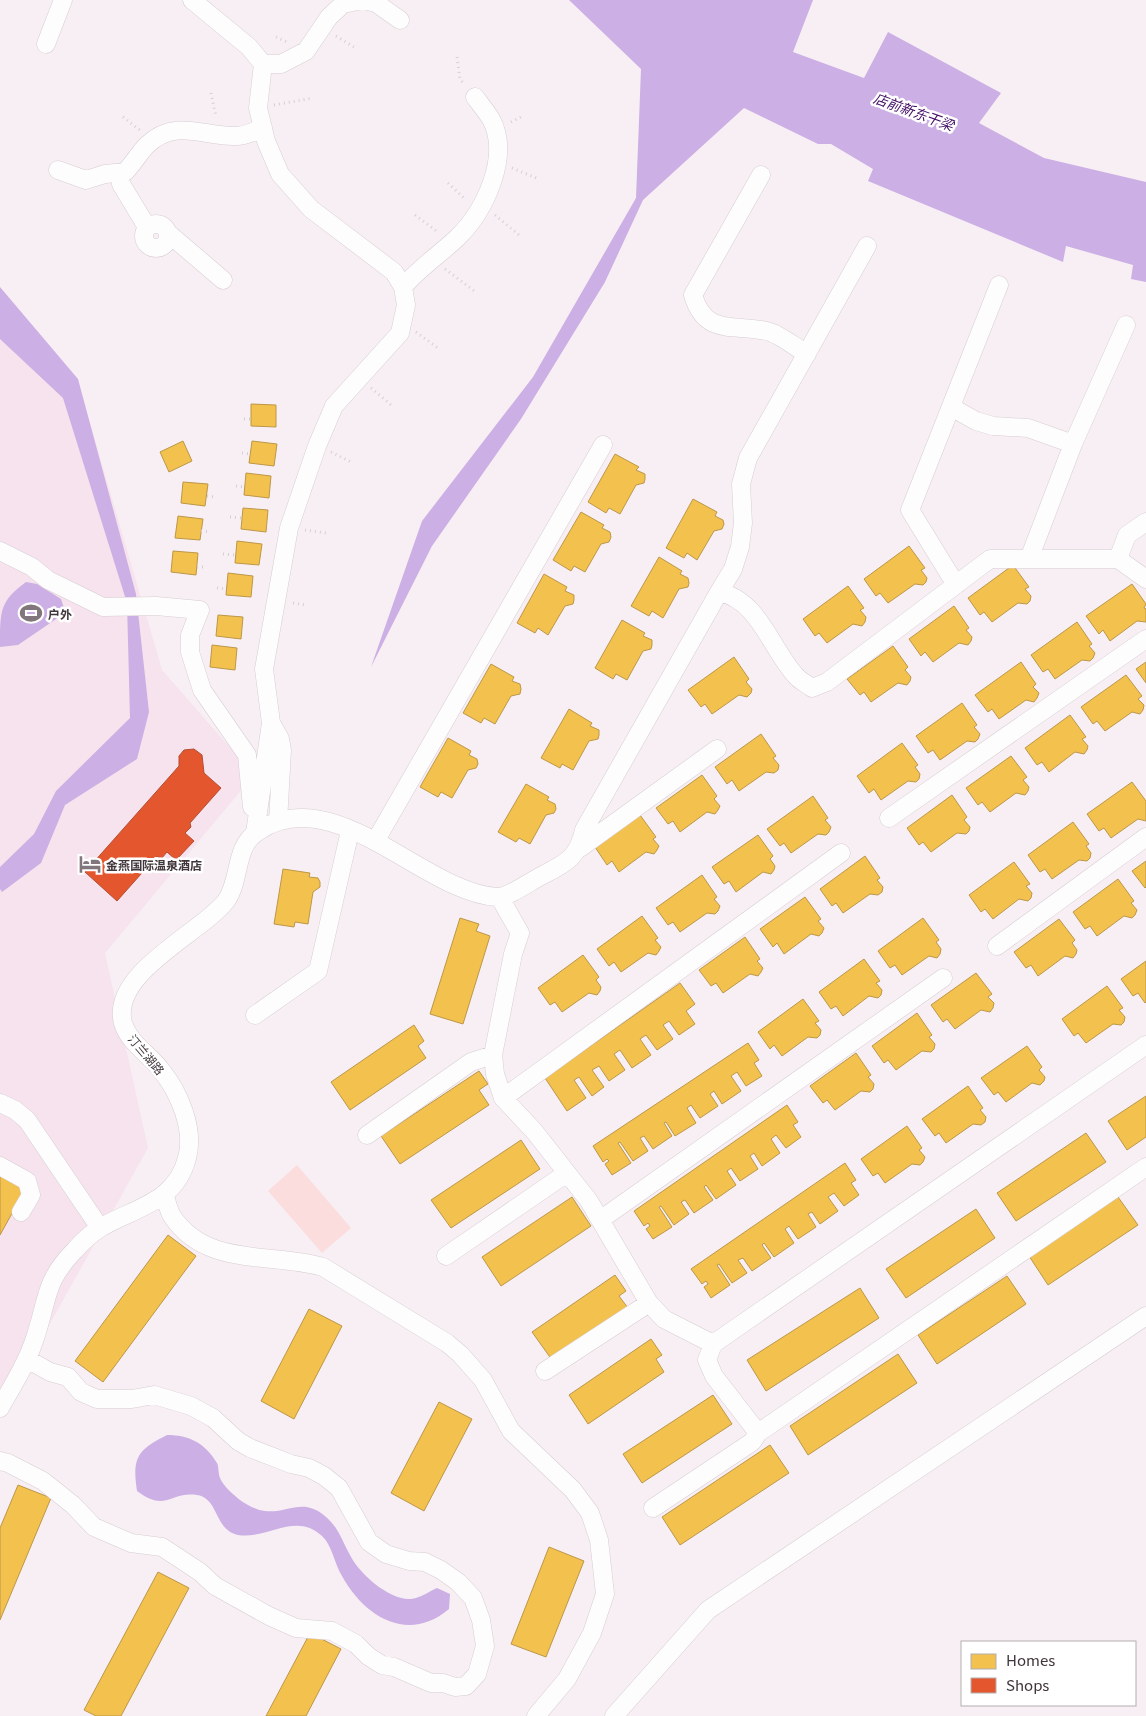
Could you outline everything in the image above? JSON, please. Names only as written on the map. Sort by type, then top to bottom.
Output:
[{"type":"street","points":[[46,44],[63,0]]},
{"type":"street","points":[[192,0],[249,47],[263,64],[258,108],[263,128],[280,174],[311,209],[399,280],[406,305],[400,333],[334,406],[317,446],[289,528],[264,669],[271,724],[255,832]]},
{"type":"street","points":[[263,64],[281,64],[306,50],[321,26],[340,2],[363,0],[376,3],[400,20]]},
{"type":"street","points":[[399,280],[415,273],[451,243],[472,221],[480,207],[498,163],[497,140],[491,119],[474,97]]},
{"type":"street","points":[[123,178],[146,145],[158,137],[174,131],[190,130],[220,136],[239,136],[263,128]]},
{"type":"street","points":[[58,170],[86,180],[105,174],[123,178]]},
{"type":"street","points":[[761,174],[693,295],[698,310],[710,320],[726,327],[771,332],[807,354]]},
{"type":"street","points":[[123,178],[147,227],[159,224],[223,280]]},
{"type":"street","points":[[580,848],[584,830],[733,569],[740,547],[743,523],[741,484],[748,458],[867,246]]},
{"type":"street","points":[[956,585],[910,510],[998,285]]},
{"type":"street","points":[[1029,559],[1073,444],[1126,325]]},
{"type":"street","points":[[951,407],[976,421],[993,426],[1028,428],[1073,444]]},
{"type":"street","points":[[376,840],[603,445]]},
{"type":"street","points":[[1118,559],[1127,535],[1146,522]]},
{"type":"street","points":[[0,551],[32,567],[48,580],[103,606],[156,606],[200,610],[190,635],[190,652],[202,690],[247,755],[255,832]]},
{"type":"street","points":[[719,592],[732,594],[754,614],[796,676],[812,688],[827,682],[990,560],[1118,559],[1146,579]]},
{"type":"street","points":[[889,818],[1146,639]]},
{"type":"street","points":[[271,724],[280,739],[282,750],[278,822]]},
{"type":"street","points":[[255,832],[278,822],[300,818],[324,821],[376,840],[462,890],[500,898],[567,862],[580,848],[718,749]]},
{"type":"street","points":[[255,1015],[318,971],[350,831]]},
{"type":"street","name":"汀兰湖路","points":[[0,1408],[27,1359],[35,1338],[45,1295],[57,1270],[76,1248],[100,1228],[145,1208],[164,1194],[178,1179],[188,1157],[188,1130],[181,1105],[161,1069],[131,1039],[124,1023],[122,1008],[129,990],[148,968],[226,901],[235,882],[242,852],[255,832]]},
{"type":"street","points":[[997,946],[1146,837]]},
{"type":"street","points":[[503,1098],[841,853]]},
{"type":"street","points":[[500,898],[520,933],[513,954],[493,1055],[495,1074],[503,1098],[534,1131],[567,1173],[600,1220],[649,1303],[664,1319],[713,1344]]},
{"type":"street","points":[[600,1220],[943,978]]},
{"type":"street","points":[[758,1433],[714,1376],[707,1360],[713,1344],[1146,1045]]},
{"type":"street","points":[[367,1136],[471,1062],[493,1055]]},
{"type":"street","points":[[0,1102],[15,1110],[27,1120],[100,1228]]},
{"type":"street","points":[[0,1166],[27,1181],[31,1194],[21,1212]]},
{"type":"street","points":[[653,1508],[752,1442],[758,1433],[1146,1167]]},
{"type":"street","points":[[446,1256],[567,1173]]},
{"type":"street","points":[[164,1194],[171,1215],[188,1234],[211,1250],[247,1257],[306,1262],[323,1267],[446,1343],[460,1354],[482,1380],[511,1430],[573,1490],[590,1513],[599,1540],[605,1594],[592,1633],[567,1679],[536,1716]]},
{"type":"street","points":[[545,1371],[649,1303]]},
{"type":"street","points":[[614,1716],[708,1610],[1146,1316]]},
{"type":"street","points":[[0,1461],[8,1462],[43,1481],[73,1505],[94,1527],[131,1543],[162,1547],[200,1572],[214,1586],[269,1616],[296,1628],[332,1631],[356,1644],[382,1666],[394,1667],[431,1683],[443,1683],[455,1687],[466,1686],[477,1674],[485,1646],[481,1620],[472,1598],[458,1582],[441,1570],[424,1562],[409,1561],[386,1554],[370,1542],[339,1488],[324,1476],[309,1468],[291,1464],[250,1448],[238,1441],[213,1418],[191,1406],[154,1394],[132,1399],[97,1399],[80,1392],[68,1377],[50,1372],[27,1359]]},
{"type":"path","points":[[321,26],[357,49]]},
{"type":"path","points":[[458,58],[460,79],[474,97]]},
{"type":"path","points":[[211,93],[220,136]]},
{"type":"path","points":[[258,108],[313,98]]},
{"type":"path","points":[[498,163],[539,179]]},
{"type":"path","points":[[448,183],[519,235]]},
{"type":"path","points":[[415,215],[451,243]]},
{"type":"path","points":[[432,260],[477,293]]},
{"type":"path","points":[[402,322],[438,348]]},
{"type":"path","points":[[359,378],[390,405]]},
{"type":"path","points":[[244,419],[251,419]]},
{"type":"path","points":[[317,446],[353,463]]},
{"type":"path","points":[[242,453],[250,454]]},
{"type":"path","points":[[236,486],[245,487]]},
{"type":"path","points":[[207,496],[216,497]]},
{"type":"path","points":[[230,517],[242,518]]},
{"type":"path","points":[[201,531],[211,532]]},
{"type":"path","points":[[223,554],[235,555]]},
{"type":"path","points":[[197,567],[206,568]]},
{"type":"path","points":[[217,588],[227,589]]},
{"type":"shaded area","name":"金燕国际温泉酒店","points":[[0,310],[81,392],[162,670],[254,775],[105,953],[148,1148],[0,1413]]},
{"type":"shaded area","points":[[297,1165],[351,1228],[322,1253],[268,1191]]},
{"type":"water","name":"店前新东干梁","points":[[569,0],[813,0],[793,52],[864,78],[888,32],[1001,93],[979,123],[1044,158],[1146,182],[1146,282],[1131,279],[1133,265],[1066,246],[1063,262],[868,181],[873,169],[831,144],[818,144],[744,108],[643,200],[605,282],[521,419],[432,546],[371,667],[422,521],[533,377],[636,198],[641,69]]},
{"type":"water","points":[[0,287],[78,379],[136,594],[149,712],[137,759],[65,805],[41,863],[2,892],[0,889],[0,867],[34,834],[56,791],[130,718],[127,603],[63,398],[0,339]]},
{"type":"water","name":"户外","points":[[26,582],[37,584],[61,599],[64,608],[59,617],[18,645],[0,647],[0,624],[3,608],[11,595]]},
{"type":"water","points":[[167,1435],[189,1439],[202,1445],[217,1463],[221,1481],[240,1500],[252,1507],[273,1511],[302,1507],[318,1511],[334,1526],[361,1571],[378,1586],[398,1597],[407,1599],[419,1597],[437,1588],[450,1594],[449,1609],[434,1619],[419,1624],[404,1625],[389,1621],[375,1614],[352,1591],[325,1540],[312,1529],[302,1526],[291,1526],[259,1534],[238,1535],[230,1532],[225,1527],[204,1497],[188,1495],[162,1501],[147,1497],[137,1491],[135,1470],[139,1456],[149,1445]]},
{"type":"building: Homes","points":[[251,404],[276,405],[276,427],[251,426]]},
{"type":"building: Homes","points":[[183,441],[192,461],[169,472],[160,452]]},
{"type":"building: Homes","points":[[252,441],[277,444],[274,466],[249,463]]},
{"type":"building: Homes","points":[[615,454],[639,467],[636,470],[645,474],[644,483],[636,485],[620,514],[609,508],[606,513],[588,502]]},
{"type":"building: Homes","points":[[246,473],[271,476],[269,498],[244,495]]},
{"type":"building: Homes","points":[[183,482],[208,484],[205,506],[181,503]]},
{"type":"building: Homes","points":[[693,499],[717,512],[715,516],[723,520],[724,524],[722,529],[714,531],[697,560],[687,553],[684,558],[666,548]]},
{"type":"building: Homes","points":[[243,508],[268,510],[266,532],[241,529]]},
{"type":"building: Homes","points":[[581,512],[604,525],[602,528],[610,532],[611,537],[609,542],[601,544],[585,572],[574,566],[571,571],[553,560]]},
{"type":"building: Homes","points":[[178,516],[203,519],[200,540],[175,538]]},
{"type":"building: Homes","points":[[237,541],[262,544],[259,565],[235,563]]},
{"type":"building: Homes","points":[[909,546],[925,568],[921,570],[927,578],[926,582],[923,585],[915,584],[888,603],[880,593],[876,596],[864,579]]},
{"type":"building: Homes","points":[[173,551],[198,553],[196,575],[171,572]]},
{"type":"building: Homes","points":[[659,557],[682,571],[680,574],[688,578],[689,583],[688,587],[679,589],[663,618],[652,611],[649,616],[631,606]]},
{"type":"building: Homes","points":[[1013,565],[1029,587],[1025,589],[1031,596],[1030,601],[1027,604],[1018,603],[992,622],[984,612],[980,615],[968,598]]},
{"type":"building: Homes","points":[[228,573],[253,576],[251,597],[226,595]]},
{"type":"building: Homes","points":[[544,574],[567,587],[565,591],[574,595],[573,604],[565,606],[548,635],[538,628],[535,633],[517,623]]},
{"type":"building: Homes","points":[[1132,584],[1146,604],[1144,608],[1146,609],[1146,622],[1137,621],[1110,641],[1103,630],[1099,634],[1086,616]]},
{"type":"building: Homes","points":[[848,586],[864,608],[860,610],[866,617],[865,622],[862,626],[853,624],[827,643],[819,633],[815,636],[803,619]]},
{"type":"building: Homes","points":[[954,606],[969,628],[966,630],[972,637],[971,641],[968,645],[959,643],[933,662],[925,652],[921,656],[909,639]]},
{"type":"building: Homes","points":[[218,615],[243,617],[241,639],[216,636]]},
{"type":"building: Homes","points":[[622,620],[645,633],[643,636],[652,640],[651,649],[643,651],[627,680],[616,674],[613,679],[595,668]]},
{"type":"building: Homes","points":[[1077,622],[1092,644],[1089,646],[1095,653],[1090,661],[1082,660],[1055,679],[1048,669],[1043,672],[1031,655]]},
{"type":"building: Homes","points":[[212,645],[237,648],[235,670],[210,667]]},
{"type":"building: Homes","points":[[893,646],[908,667],[905,670],[911,677],[910,681],[907,685],[898,683],[871,702],[864,692],[860,695],[847,679]]},
{"type":"building: Homes","points":[[734,657],[749,679],[746,682],[752,689],[751,693],[747,697],[739,695],[712,714],[705,704],[701,707],[688,690]]},
{"type":"building: Homes","points":[[1021,662],[1036,684],[1033,687],[1039,693],[1034,702],[1026,700],[999,719],[992,709],[988,712],[975,695]]},
{"type":"building: Homes","points":[[1146,662],[1146,683],[1136,669]]},
{"type":"building: Homes","points":[[491,664],[514,677],[512,681],[520,684],[521,689],[520,694],[511,696],[495,724],[484,718],[481,723],[463,713]]},
{"type":"building: Homes","points":[[1126,675],[1142,696],[1138,699],[1144,705],[1143,710],[1140,714],[1132,712],[1105,731],[1097,721],[1093,724],[1081,707]]},
{"type":"building: Homes","points":[[962,703],[977,725],[974,727],[980,734],[975,742],[967,741],[940,760],[933,750],[928,753],[916,736]]},
{"type":"building: Homes","points":[[569,709],[592,723],[590,726],[599,730],[598,739],[589,741],[573,770],[562,764],[560,768],[541,758]]},
{"type":"building: Homes","points":[[1070,715],[1086,737],[1082,739],[1088,746],[1087,750],[1084,754],[1075,752],[1049,772],[1042,762],[1037,765],[1025,748]]},
{"type":"building: Homes","points":[[761,734],[776,756],[773,758],[779,765],[778,770],[774,773],[766,772],[739,791],[732,780],[727,784],[715,767]]},
{"type":"building: Homes","points":[[448,738],[471,751],[469,755],[477,759],[478,764],[476,768],[468,770],[452,798],[441,792],[438,797],[420,787]]},
{"type":"building: Homes","points":[[902,743],[918,765],[915,767],[920,774],[919,779],[916,782],[908,781],[881,800],[874,789],[869,793],[857,776]]},
{"type":"building: Homes","points":[[1011,756],[1027,777],[1023,780],[1029,787],[1028,791],[1025,795],[1016,793],[990,812],[982,802],[978,805],[966,788]]},
{"type":"building: Homes","points":[[702,775],[717,796],[714,799],[720,806],[715,814],[707,812],[680,832],[673,821],[668,824],[656,808]]},
{"type":"building: Homes","points":[[1132,782],[1146,801],[1146,821],[1138,819],[1111,838],[1104,828],[1099,831],[1087,814]]},
{"type":"building: Homes","points":[[526,784],[549,797],[547,800],[555,804],[556,809],[554,813],[546,815],[530,844],[519,838],[516,842],[498,832]]},
{"type":"building: Homes","points":[[952,795],[967,817],[964,820],[970,827],[969,831],[966,834],[957,833],[931,852],[923,842],[919,845],[907,828]]},
{"type":"building: Homes","points":[[813,796],[828,818],[825,820],[831,827],[826,835],[818,834],[791,853],[784,843],[780,846],[767,829]]},
{"type":"building: Homes","points":[[640,815],[656,837],[653,839],[659,846],[654,854],[646,852],[619,872],[612,861],[607,865],[595,847]]},
{"type":"building: Homes","points":[[1073,822],[1089,844],[1086,846],[1091,853],[1090,858],[1087,861],[1079,860],[1052,879],[1045,869],[1040,872],[1028,855]]},
{"type":"building: Homes","points":[[758,835],[773,856],[770,859],[775,866],[774,870],[771,874],[763,872],[736,892],[729,881],[724,884],[712,867]]},
{"type":"building: Homes","points":[[865,856],[880,878],[877,880],[883,887],[882,892],[878,895],[870,894],[843,913],[836,903],[832,906],[820,889]]},
{"type":"building: Homes","points":[[1146,861],[1146,887],[1145,888],[1132,871]]},
{"type":"building: Homes","points":[[1014,862],[1030,884],[1026,886],[1032,893],[1031,898],[1028,901],[1019,899],[993,919],[985,909],[981,912],[969,895]]},
{"type":"building: Homes","points":[[283,869],[310,873],[309,877],[318,878],[320,882],[320,887],[313,892],[308,924],[295,922],[294,927],[274,924]]},
{"type":"building: Homes","points":[[702,875],[717,897],[714,899],[720,906],[715,914],[707,913],[680,932],[673,922],[668,925],[656,908]]},
{"type":"building: Homes","points":[[1118,879],[1134,901],[1131,903],[1137,910],[1132,918],[1124,916],[1097,936],[1090,926],[1085,929],[1073,912]]},
{"type":"building: Homes","points":[[805,897],[821,919],[818,921],[824,928],[819,936],[811,934],[784,954],[777,943],[773,947],[760,929]]},
{"type":"building: Homes","points":[[642,916],[658,938],[655,940],[661,947],[659,951],[656,955],[648,953],[621,972],[614,962],[609,966],[597,949]]},
{"type":"building: Homes","points":[[460,918],[479,924],[476,931],[490,936],[463,1024],[430,1014]]},
{"type":"building: Homes","points":[[923,918],[939,940],[936,942],[941,949],[940,954],[937,958],[929,956],[902,975],[895,965],[890,968],[878,951]]},
{"type":"building: Homes","points":[[1059,919],[1075,940],[1072,943],[1077,950],[1076,954],[1073,958],[1065,956],[1038,976],[1031,965],[1026,968],[1014,952]]},
{"type":"building: Homes","points":[[745,937],[760,959],[757,961],[763,968],[758,976],[750,974],[723,993],[716,983],[711,986],[699,970]]},
{"type":"building: Homes","points":[[583,955],[599,977],[596,980],[601,987],[600,991],[597,995],[589,993],[562,1012],[555,1002],[550,1005],[538,988]]},
{"type":"building: Homes","points":[[864,959],[880,981],[876,983],[882,990],[881,995],[878,998],[869,996],[843,1016],[836,1006],[831,1009],[819,992]]},
{"type":"building: Homes","points":[[1146,961],[1145,1003],[1138,993],[1133,996],[1121,979]]},
{"type":"building: Homes","points":[[976,973],[992,994],[988,997],[994,1003],[993,1008],[990,1012],[981,1010],[955,1029],[947,1019],[943,1022],[931,1005]]},
{"type":"building: Homes","points":[[680,983],[695,1004],[686,1011],[695,1024],[679,1035],[669,1021],[663,1025],[673,1039],[657,1050],[646,1035],[640,1039],[651,1055],[632,1068],[620,1050],[614,1054],[625,1070],[609,1081],[599,1066],[592,1070],[604,1087],[592,1096],[579,1077],[574,1080],[586,1098],[567,1111],[545,1078]]},
{"type":"building: Homes","points":[[1107,986],[1123,1008],[1119,1010],[1125,1017],[1124,1022],[1121,1025],[1113,1024],[1086,1043],[1078,1033],[1074,1036],[1062,1019]]},
{"type":"building: Homes","points":[[803,999],[819,1021],[815,1023],[821,1030],[820,1035],[817,1038],[808,1037],[782,1056],[774,1045],[770,1049],[758,1032]]},
{"type":"building: Homes","points":[[917,1013],[932,1035],[929,1037],[935,1044],[934,1049],[931,1052],[922,1051],[896,1070],[888,1060],[884,1063],[872,1046]]},
{"type":"building: Homes","points":[[414,1025],[424,1041],[418,1046],[426,1058],[350,1110],[331,1082]]},
{"type":"building: Homes","points":[[748,1043],[759,1060],[754,1063],[762,1076],[746,1086],[737,1072],[731,1076],[741,1091],[722,1104],[714,1091],[710,1094],[718,1106],[700,1118],[691,1105],[687,1108],[696,1123],[675,1136],[666,1122],[664,1123],[672,1136],[653,1149],[644,1136],[640,1138],[648,1151],[633,1161],[620,1142],[618,1143],[631,1163],[612,1175],[605,1164],[609,1161],[607,1159],[603,1162],[593,1146]]},
{"type":"building: Homes","points":[[1027,1046],[1042,1067],[1039,1070],[1045,1077],[1044,1081],[1040,1085],[1032,1083],[1006,1102],[998,1092],[994,1095],[981,1078]]},
{"type":"building: Homes","points":[[856,1053],[871,1075],[868,1077],[874,1084],[873,1089],[870,1092],[861,1091],[835,1110],[827,1100],[823,1103],[810,1086]]},
{"type":"building: Homes","points":[[479,1071],[488,1084],[479,1090],[489,1105],[400,1164],[381,1136]]},
{"type":"building: Homes","points":[[968,1086],[983,1108],[980,1110],[986,1117],[985,1122],[981,1125],[973,1124],[946,1143],[939,1133],[935,1136],[922,1119]]},
{"type":"building: Homes","points":[[1146,1096],[1146,1137],[1127,1150],[1108,1121]]},
{"type":"building: Homes","points":[[787,1105],[798,1122],[793,1125],[801,1137],[786,1148],[776,1135],[771,1139],[780,1153],[762,1166],[754,1153],[750,1156],[758,1169],[740,1181],[731,1168],[727,1171],[736,1185],[716,1199],[706,1185],[704,1187],[713,1200],[694,1213],[685,1200],[681,1202],[689,1214],[674,1225],[661,1206],[659,1207],[672,1227],[653,1239],[646,1229],[650,1226],[648,1223],[644,1226],[634,1211]]},
{"type":"building: Homes","points":[[907,1126],[922,1148],[919,1150],[925,1157],[920,1165],[912,1164],[885,1183],[878,1173],[873,1176],[861,1159]]},
{"type":"building: Homes","points":[[1086,1133],[1106,1162],[1016,1221],[997,1193]]},
{"type":"building: Homes","points":[[521,1140],[540,1169],[451,1228],[431,1200]]},
{"type":"building: Homes","points":[[845,1163],[856,1180],[851,1183],[859,1195],[844,1206],[834,1193],[828,1197],[838,1211],[820,1224],[812,1212],[808,1214],[816,1227],[798,1239],[789,1226],[785,1229],[794,1243],[774,1257],[764,1243],[762,1245],[771,1258],[752,1271],[743,1258],[738,1260],[747,1273],[732,1283],[719,1264],[717,1265],[730,1285],[711,1298],[704,1287],[708,1284],[706,1281],[702,1284],[691,1269]]},
{"type":"building: Homes","points":[[0,1174],[26,1188],[0,1235]]},
{"type":"building: Homes","points":[[572,1197],[591,1226],[501,1286],[482,1257]]},
{"type":"building: Homes","points":[[1118,1197],[1138,1225],[1048,1285],[1029,1256]]},
{"type":"building: Homes","points":[[976,1209],[995,1238],[906,1298],[886,1269]]},
{"type":"building: Homes","points":[[168,1235],[196,1256],[103,1382],[75,1361]]},
{"type":"building: Homes","points":[[615,1275],[626,1291],[619,1296],[628,1308],[552,1360],[532,1332]]},
{"type":"building: Homes","points":[[1007,1276],[1026,1304],[937,1364],[918,1335]]},
{"type":"building: Homes","points":[[860,1288],[879,1318],[766,1391],[747,1360]]},
{"type":"building: Homes","points":[[309,1309],[342,1326],[294,1419],[261,1401]]},
{"type":"building: Homes","points":[[651,1339],[662,1355],[656,1359],[664,1372],[588,1424],[569,1395]]},
{"type":"building: Homes","points":[[898,1354],[917,1383],[808,1455],[790,1426]]},
{"type":"building: Homes","points":[[713,1395],[732,1424],[642,1483],[623,1454]]},
{"type":"building: Homes","points":[[439,1402],[472,1419],[424,1511],[391,1493]]},
{"type":"building: Homes","points":[[770,1445],[789,1473],[680,1545],[662,1517]]},
{"type":"building: Homes","points":[[18,1485],[51,1498],[0,1620],[0,1528]]},
{"type":"building: Homes","points":[[549,1547],[584,1561],[546,1657],[511,1644]]},
{"type":"building: Homes","points":[[158,1572],[189,1588],[121,1716],[96,1716],[84,1710]]},
{"type":"building: Homes","points":[[310,1633],[341,1649],[306,1716],[266,1716]]},
{"type":"building: Shops","points":[[194,749],[202,755],[204,773],[221,788],[190,823],[191,827],[185,833],[194,841],[176,860],[167,852],[161,859],[157,856],[117,901],[85,872],[179,766],[179,756],[184,750]]},
{"type":"place","name":"户外","points":[[31,613]]},
{"type":"place","name":"金燕国际温泉酒店","points":[[90,864]]}]
